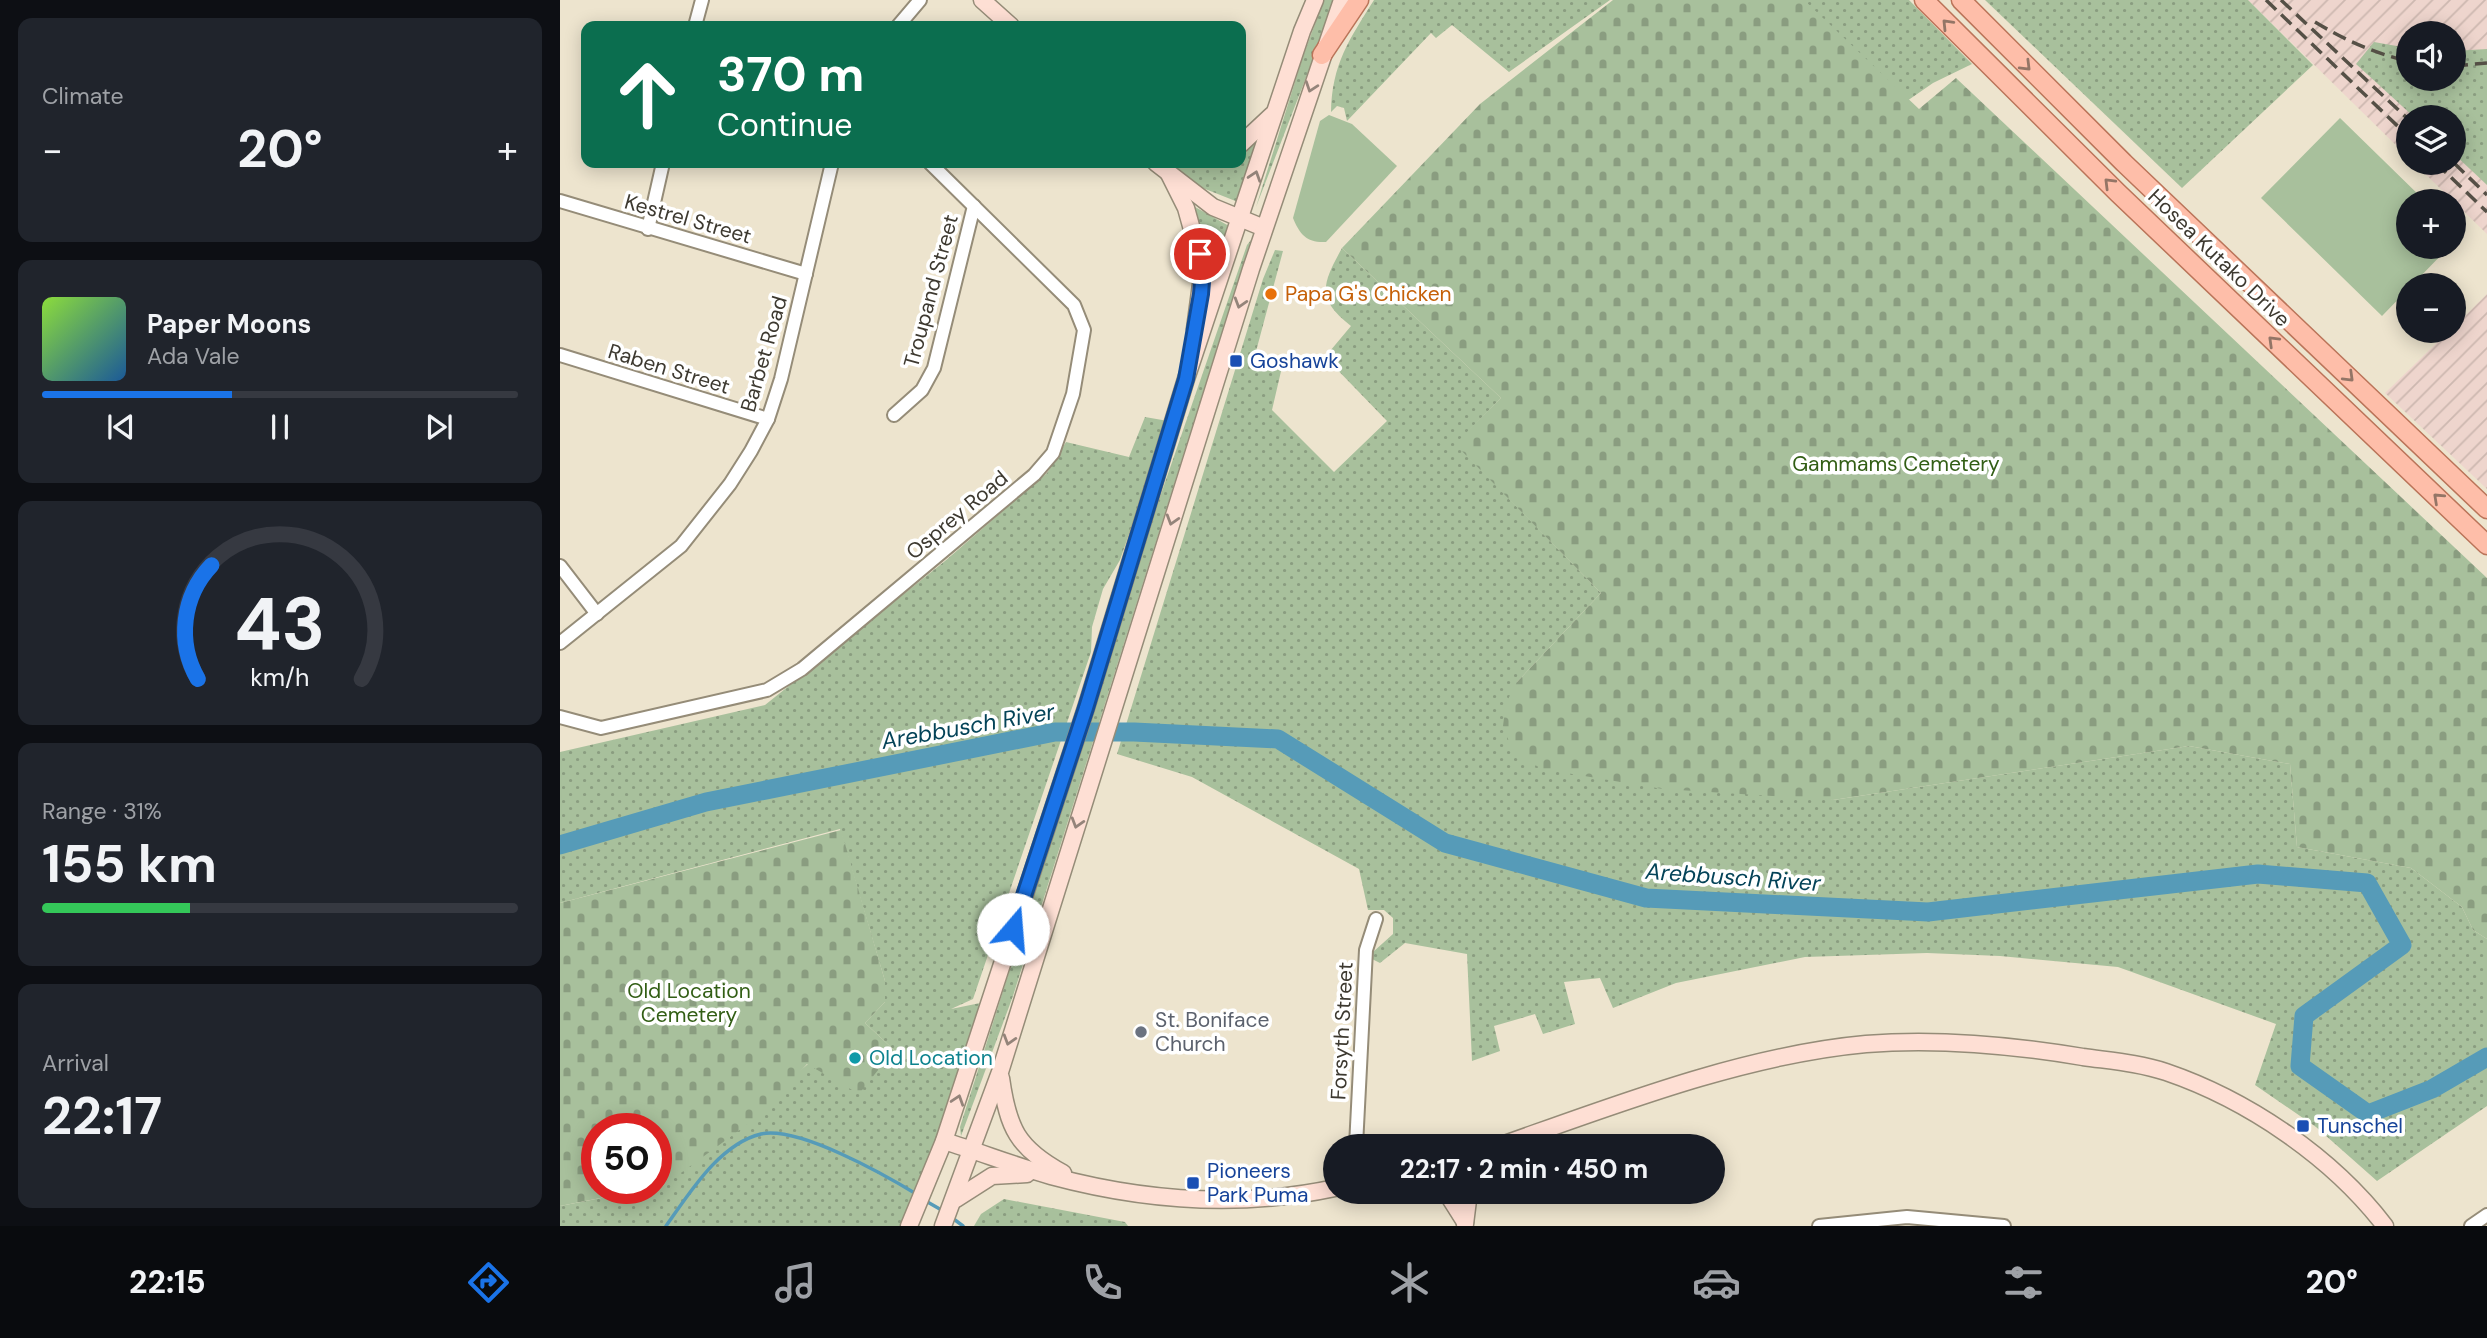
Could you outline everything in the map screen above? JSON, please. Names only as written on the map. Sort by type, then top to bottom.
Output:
[{"type":"main road","points":[[982,0],[1005,21]]},
{"type":"main road","points":[[909,1226],[944,1141],[1086,708],[1186,379],[1315,0]]},
{"type":"main road","points":[[943,1226],[974,1150],[1000,1072],[1264,228],[1342,0]]},
{"type":"main road","points":[[1322,55],[1359,0]]},
{"type":"main road","name":"Hosea Kutako Drive","points":[[1924,0],[2118,193],[2487,545]]},
{"type":"main road","name":"Hosea Kutako Drive","points":[[1961,0],[2137,176],[2487,509]]},
{"type":"main road","points":[[1246,139],[1276,111]]},
{"type":"main road","points":[[1162,168],[1213,207],[1264,228]]},
{"type":"main road","points":[[1169,174],[1186,208],[1203,269],[1186,379]]},
{"type":"main road","points":[[1535,1134],[1702,1078],[1818,1052],[1865,1044],[2019,1046],[2130,1063],[2165,1072],[2215,1092],[2291,1138],[2340,1180],[2385,1226]]},
{"type":"main road","points":[[1000,1072],[1004,1100],[1015,1136],[1048,1165],[1081,1183]]},
{"type":"main road","points":[[944,1141],[1050,1176],[1167,1198],[1226,1201],[1281,1198],[1323,1190]]},
{"type":"main road","points":[[953,1203],[969,1188],[992,1176],[1006,1173],[1050,1176]]},
{"type":"main road","points":[[1453,1204],[1465,1224]]},
{"type":"main road","points":[[1465,1224],[1468,1204]]},
{"type":"street","points":[[696,21],[702,0]]},
{"type":"street","points":[[902,21],[920,0]]},
{"type":"street","points":[[648,229],[662,168]]},
{"type":"street","name":"Barbet Road","points":[[560,643],[658,567],[700,525],[730,484],[768,419],[781,379],[831,168]]},
{"type":"street","name":"Osprey Road","points":[[560,717],[579,724],[601,727],[751,695],[779,685],[1025,483],[1048,460],[1060,438],[1073,394],[1082,352],[1082,319],[1074,305],[935,168]]},
{"type":"street","name":"Kestrel Street","points":[[560,201],[806,274]]},
{"type":"street","name":"Troupand Street","points":[[894,415],[922,390],[934,368],[974,206]]},
{"type":"street","name":"Raben Street","points":[[560,355],[768,419]]},
{"type":"street","points":[[560,566],[597,614]]},
{"type":"street","name":"Forsyth Street","points":[[1357,1134],[1366,950],[1376,919]]},
{"type":"street","points":[[2471,1226],[2487,1214]]},
{"type":"street","points":[[1819,1226],[1907,1217],[1949,1224],[2004,1226]]},
{"type":"street","points":[[1868,1222],[1882,1226]]},
{"type":"shaded area","points":[[2248,0],[2487,0],[2487,234],[2466,214],[2466,189],[2441,189],[2426,175],[2466,175],[2466,105],[2396,105],[2396,145]]},
{"type":"shaded area","points":[[2487,294],[2487,489],[2385,393],[2437,343],[2466,343],[2466,315]]},
{"type":"green space","points":[[1324,0],[1336,0],[1256,207],[1303,56]]},
{"type":"green space","points":[[1374,0],[1610,0],[1509,72],[1452,25],[1436,38],[1431,33],[1347,121],[1344,108],[1337,106],[1331,112],[1338,66]]},
{"type":"green space","name":"Gammams Cemetery","points":[[1613,0],[1804,0],[1919,109],[1956,78],[2487,578],[2487,939],[2473,930],[2462,907],[2411,868],[2297,847],[2290,764],[2189,746],[1833,800],[1663,789],[1542,769],[1513,752],[1503,726],[1506,703],[1517,682],[1601,593],[1455,444],[1501,398],[1342,248],[1480,104]]},
{"type":"green space","points":[[1797,0],[1909,0],[1972,64],[1933,83],[1907,101]]},
{"type":"green space","points":[[1985,0],[2248,0],[2313,65],[2182,188]]},
{"type":"green space","points":[[2374,42],[2396,46],[2396,91],[2466,91],[2466,50],[2487,49],[2487,185],[2466,165],[2466,105],[2401,105],[2356,64]]},
{"type":"green space","points":[[1329,115],[1352,124],[1397,166],[1326,242],[1319,242],[1305,237],[1293,218],[1320,121]]},
{"type":"green space","points":[[2340,118],[2413,189],[2396,189],[2396,259],[2437,259],[2424,273],[2396,273],[2396,302],[2382,316],[2261,198]]},
{"type":"green space","points":[[1257,142],[1238,202],[1195,185],[1172,168],[1246,168],[1246,150]]},
{"type":"green space","points":[[1188,203],[1229,226],[1211,288],[1207,245]]},
{"type":"green space","points":[[1251,240],[1013,996],[961,1136],[960,1127],[1151,523],[1247,245]]},
{"type":"green space","points":[[1342,248],[1501,398],[1456,444],[1601,593],[1517,682],[1833,800],[2189,746],[2290,764],[2297,847],[2411,868],[2462,907],[2473,930],[2487,939],[2487,1106],[2377,1181],[2316,1127],[2255,1085],[2276,1024],[2118,967],[2000,956],[1927,953],[1805,957],[1676,983],[1613,1008],[1600,978],[1564,982],[1575,1024],[1543,1034],[1535,1014],[1494,1026],[1500,1051],[1472,1061],[1467,954],[1405,943],[1380,963],[1372,959],[1373,952],[1393,934],[1393,918],[1384,910],[1368,910],[1359,869],[1192,777],[1117,754],[1263,279],[1275,250],[1283,251],[1255,355],[1282,367],[1272,410],[1334,472],[1387,421],[1325,357],[1351,326],[1332,307],[1326,290],[1330,271]]},
{"type":"green space","points":[[1145,417],[1168,421],[1120,560],[1103,589],[1092,627],[1091,652],[973,999],[951,1009],[990,1001],[909,1226],[560,1226],[560,1206],[581,1202],[672,1204],[672,1178],[808,1064],[894,1050],[865,1023],[885,1002],[885,981],[840,829],[560,903],[560,752],[765,705],[945,561],[1047,473],[1066,442],[1129,457]]},
{"type":"green space","name":"Old Location Cemetery","points":[[841,830],[885,981],[885,1002],[865,1023],[894,1050],[859,1094],[807,1064],[763,1113],[672,1179],[672,1113],[581,1113],[581,1202],[560,1206],[560,903]]},
{"type":"green space","points":[[1004,1199],[1125,1222],[1128,1226],[974,1226],[981,1214]]},
{"type":"waterway","name":"Arebbusch River","points":[[560,845],[706,802],[1055,732],[1134,732],[1278,739],[1445,843],[1646,898],[1928,912],[2258,874],[2367,883],[2402,945],[2304,1016],[2300,1066],[2368,1114],[2432,1089],[2487,1057]]},
{"type":"waterway","points":[[666,1226],[695,1185],[719,1159],[732,1148],[761,1134],[797,1137],[819,1145],[864,1165],[918,1195]]},
{"type":"waterway","points":[[924,1200],[945,1212]]},
{"type":"waterway","points":[[951,1217],[963,1226]]},
{"type":"railway","points":[[2266,0],[2396,125]]},
{"type":"railway","points":[[2281,0],[2396,108]]},
{"type":"railway","points":[[2315,22],[2337,35],[2396,58]]},
{"type":"railway","points":[[2466,65],[2487,63]]},
{"type":"railway","points":[[2448,175],[2487,212]]},
{"type":"railway","points":[[2466,175],[2487,195]]},
{"type":"place","name":"Papa G's Chicken","points":[[1271,294]]},
{"type":"place","name":"Goshawk","points":[[1236,361]]},
{"type":"place","name":"St. Boniface Church","points":[[1141,1032]]},
{"type":"place","name":"Old Location","points":[[855,1058]]},
{"type":"place","name":"Tunschel","points":[[2303,1126]]},
{"type":"place","name":"Pioneers Park Puma","points":[[1193,1183]]},
{"type":"route","points":[[1013,929],[1086,708],[1186,379],[1201,294],[1203,269],[1200,254]]}]
